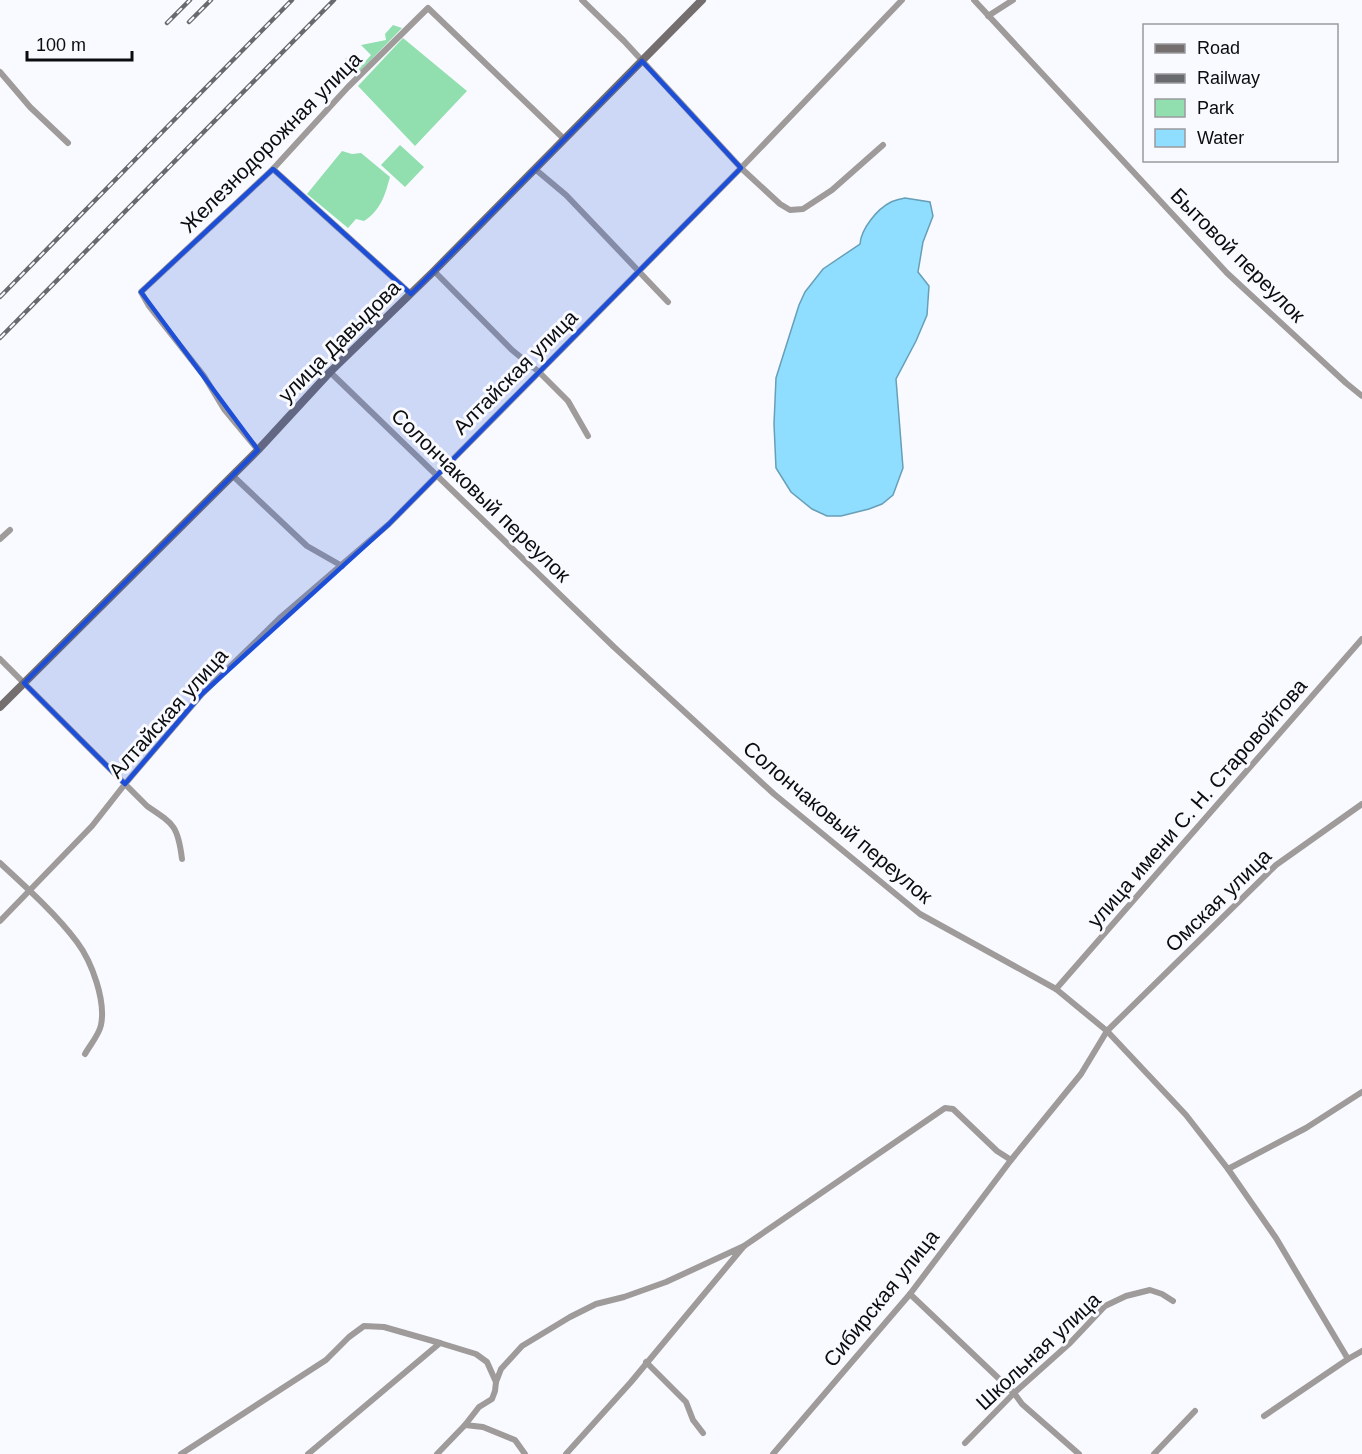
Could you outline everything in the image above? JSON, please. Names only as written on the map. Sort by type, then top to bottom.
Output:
[{"type":"main road","name":"улица Давыдова","points":[[0,707],[258,450],[330,372],[435,271],[702,0]]},
{"type":"street","points":[[582,0],[741,168],[780,204],[790,210],[803,208],[832,190],[883,145]]},
{"type":"street","name":"Алтайская улица","points":[[0,921],[92,826],[202,693],[281,617],[389,524],[741,168],[902,0]]},
{"type":"street","name":"Бытовой переулок","points":[[974,0],[1227,273],[1362,396]]},
{"type":"street","points":[[988,16],[1013,0]]},
{"type":"street","name":"Железнодорожная улица","points":[[258,450],[224,409],[204,376],[149,306],[141,292],[273,169],[348,87],[428,8],[564,139]]},
{"type":"street","points":[[0,72],[30,107],[68,143]]},
{"type":"street","points":[[273,169],[411,294]]},
{"type":"street","points":[[535,169],[566,195],[668,302]]},
{"type":"street","points":[[435,271],[512,350],[539,372],[568,401],[588,436]]},
{"type":"street","name":"Солончаковый переулок","points":[[330,372],[614,647],[774,794],[920,914],[1056,989],[1107,1031],[1186,1115],[1228,1169],[1276,1238],[1348,1359]]},
{"type":"street","points":[[232,475],[307,546],[342,566]]},
{"type":"street","points":[[0,539],[10,530]]},
{"type":"street","name":"улица имени С. Н. Старовойтова","points":[[1056,989],[1362,639]]},
{"type":"street","points":[[0,659],[147,806],[166,818],[179,837],[182,859]]},
{"type":"street","name":"Омская улица","points":[[1107,1031],[1276,865],[1362,804]]},
{"type":"street","points":[[0,862],[78,943],[98,983],[101,1026],[86,1054]]},
{"type":"street","name":"Сибирская улица","points":[[773,1454],[910,1294],[1011,1160],[1081,1074],[1107,1031]]},
{"type":"street","points":[[1228,1169],[1306,1128],[1362,1092]]},
{"type":"street","points":[[437,1454],[480,1407],[492,1399],[501,1369],[522,1346],[596,1304],[666,1282],[744,1246],[945,1108],[953,1109],[997,1151],[1011,1160]]},
{"type":"street","points":[[566,1454],[631,1382],[744,1246]]},
{"type":"street","name":"Школьная улица","points":[[965,1443],[1106,1306],[1126,1296],[1150,1290],[1173,1301]]},
{"type":"street","points":[[910,1294],[1014,1393],[1022,1404],[1079,1454]]},
{"type":"street","points":[[181,1454],[326,1360],[349,1337],[364,1326],[384,1327],[476,1354],[487,1362],[496,1382]]},
{"type":"street","points":[[308,1454],[440,1343]]},
{"type":"street","points":[[1264,1416],[1362,1351]]},
{"type":"street","points":[[646,1362],[686,1402],[693,1420],[703,1433]]},
{"type":"street","points":[[1155,1454],[1196,1411]]},
{"type":"street","points":[[465,1425],[483,1427],[514,1440],[525,1454]]},
{"type":"highlighted area","points":[[642,61],[741,168],[389,524],[202,694],[125,784],[24,683],[258,450],[141,292],[273,169],[411,294]]},
{"type":"green space","points":[[393,25],[402,28],[360,71],[345,59],[351,54],[363,64],[371,55],[361,45],[386,40],[385,34]]},
{"type":"green space","points":[[403,38],[467,91],[415,146],[358,86]]},
{"type":"green space","points":[[400,145],[424,167],[405,187],[381,165]]},
{"type":"green space","points":[[342,151],[352,154],[361,153],[390,177],[384,196],[375,212],[364,221],[356,219],[348,228],[307,194]]},
{"type":"water","points":[[905,198],[930,202],[933,216],[923,242],[918,272],[929,286],[927,315],[896,379],[903,468],[893,495],[882,504],[841,516],[827,516],[812,509],[791,492],[776,468],[774,424],[776,378],[805,292],[823,269],[860,244],[867,226],[880,209],[891,202]]},
{"type":"railway","points":[[167,23],[190,0]]},
{"type":"railway","points":[[189,22],[211,0]]},
{"type":"railway","points":[[0,297],[292,0]]},
{"type":"railway","points":[[0,338],[334,0]]}]
